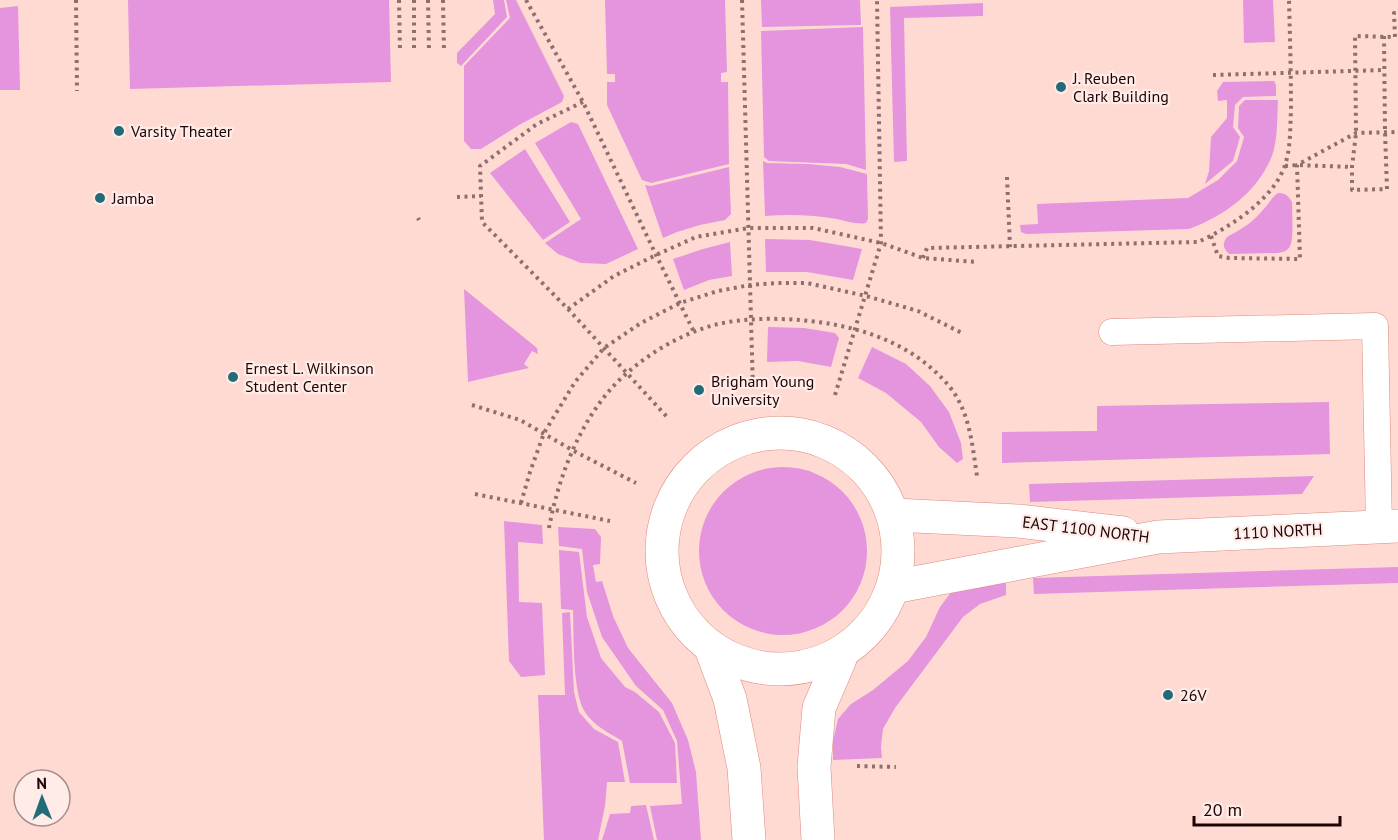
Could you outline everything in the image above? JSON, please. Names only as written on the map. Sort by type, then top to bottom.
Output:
[{"type":"street","points":[[749,840],[744,768],[730,699],[712,651],[694,633],[672,602],[662,565],[664,526],[678,490],[703,461],[736,441],[775,432],[813,437],[849,453],[876,481],[894,515],[899,551],[893,587],[879,617],[840,658],[819,708],[814,767],[818,840]]},
{"type":"street","name":"EAST 1100 NORTH","points":[[894,515],[1018,520],[1158,537]]},
{"type":"street","name":"1110 NORTH","points":[[1158,537],[1389,526]]},
{"type":"street","name":"EAST 1100 NORTH","points":[[893,587],[1158,537]]},
{"type":"street","points":[[712,651],[759,668],[795,668],[840,658]]},
{"type":"lane","points":[[1112,332],[1375,326],[1389,526]]},
{"type":"path","points":[[76,0],[77,91]]},
{"type":"path","points":[[399,0],[400,51]]},
{"type":"path","points":[[414,0],[414,51]]},
{"type":"path","points":[[428,0],[429,51]]},
{"type":"path","points":[[443,0],[444,51]]},
{"type":"path","points":[[526,0],[583,102],[694,332]]},
{"type":"path","points":[[742,0],[753,390]]},
{"type":"path","points":[[835,395],[881,243],[877,0]]},
{"type":"path","points":[[923,258],[927,248],[1198,242],[1239,219],[1258,204],[1274,186],[1285,166],[1290,140],[1289,0]]},
{"type":"path","points":[[1384,36],[1387,189],[1352,190],[1356,133],[1355,36],[1384,36],[1395,36],[1394,13],[1398,13]]},
{"type":"path","points":[[1213,75],[1385,70]]},
{"type":"path","points":[[583,102],[537,124],[480,166],[482,222],[568,309],[668,418]]},
{"type":"path","points":[[1297,165],[1356,133],[1398,132]]},
{"type":"path","points":[[1211,236],[1218,256],[1300,259],[1297,165]]},
{"type":"path","points":[[1285,166],[1352,166]]},
{"type":"path","points":[[1007,177],[1010,247]]},
{"type":"path","points":[[457,197],[481,196]]},
{"type":"path","points":[[568,309],[614,276],[696,237],[749,228],[813,228],[881,243],[923,258],[977,262]]},
{"type":"path","points":[[521,502],[544,434],[575,382],[603,348],[641,323],[680,303],[718,291],[750,285],[807,284],[866,296],[918,311],[963,334]]},
{"type":"path","points":[[549,528],[552,509],[572,450],[597,406],[627,373],[662,347],[694,332],[716,325],[750,319],[830,323],[886,339],[911,353],[949,387],[960,404],[969,425],[976,476]]},
{"type":"path","points":[[472,405],[520,420],[636,483]]},
{"type":"path","points":[[475,494],[610,521]]},
{"type":"path","points":[[853,766],[896,767]]},
{"type":"shaded area","points":[[128,0],[389,0],[391,82],[130,89]]},
{"type":"shaded area","points":[[493,0],[504,0],[507,17],[461,66],[457,63],[457,53],[495,14]]},
{"type":"shaded area","points":[[506,0],[516,0],[564,96],[562,102],[481,149],[471,149],[464,141],[464,66],[510,18]]},
{"type":"shaded area","points":[[605,0],[725,0],[727,72],[721,73],[721,82],[728,82],[729,164],[651,183],[642,180],[607,105],[607,82],[615,82],[615,74],[607,74]]},
{"type":"shaded area","points":[[761,0],[860,0],[861,25],[762,27]]},
{"type":"shaded area","points":[[1243,0],[1273,0],[1275,42],[1244,43]]},
{"type":"shaded area","points":[[983,3],[983,16],[904,18],[907,161],[894,162],[890,7]]},
{"type":"shaded area","points":[[18,6],[20,90],[0,90],[0,8]]},
{"type":"shaded area","points":[[863,27],[866,170],[846,164],[769,161],[764,157],[761,31]]},
{"type":"shaded area","points":[[1274,81],[1276,96],[1243,97],[1235,105],[1233,127],[1240,137],[1233,161],[1205,184],[1209,171],[1211,137],[1227,118],[1227,100],[1218,101],[1217,91],[1223,82]]},
{"type":"shaded area","points":[[1245,100],[1278,100],[1274,149],[1258,181],[1227,210],[1189,229],[1026,234],[1021,232],[1020,225],[1038,224],[1037,204],[1188,198],[1218,180],[1237,161],[1244,137],[1238,128],[1239,106]]},
{"type":"shaded area","points":[[571,122],[578,124],[638,249],[606,264],[581,263],[558,254],[545,243],[581,219],[535,143]]},
{"type":"shaded area","points":[[525,149],[570,222],[543,240],[490,173]]},
{"type":"shaded area","points":[[763,161],[840,167],[867,174],[868,219],[866,223],[810,216],[765,216]]},
{"type":"shaded area","points":[[729,167],[731,214],[725,220],[700,225],[663,238],[645,185],[651,186]]},
{"type":"shaded area","points":[[1278,193],[1283,193],[1292,202],[1292,231],[1289,248],[1278,253],[1229,254],[1224,246],[1227,237],[1254,219]]},
{"type":"shaded area","points":[[765,239],[810,240],[862,249],[853,280],[807,272],[766,272]]},
{"type":"shaded area","points":[[730,242],[732,276],[709,280],[684,290],[673,259]]},
{"type":"shaded area","points":[[464,289],[537,348],[538,354],[532,351],[524,364],[529,368],[468,382]]},
{"type":"shaded area","points":[[768,327],[804,328],[835,333],[839,338],[831,367],[798,361],[767,362]]},
{"type":"shaded area","points":[[872,347],[906,364],[930,386],[949,412],[961,443],[963,459],[957,463],[939,447],[921,422],[886,393],[858,378]]},
{"type":"shaded area","points":[[1329,402],[1330,454],[1002,463],[1002,432],[1097,431],[1097,406]]},
{"type":"shaded area","points":[[783,467],[815,474],[829,481],[842,492],[853,505],[860,519],[867,551],[860,583],[853,597],[842,610],[829,621],[815,628],[783,635],[751,628],[737,621],[724,610],[713,597],[706,583],[699,551],[706,519],[713,505],[724,492],[737,481],[751,474]]},
{"type":"shaded area","points":[[1314,476],[1302,494],[1030,502],[1029,484]]},
{"type":"shaded area","points":[[504,521],[542,525],[543,544],[518,542],[519,602],[542,603],[545,675],[521,677],[509,661]]},
{"type":"shaded area","points":[[558,527],[595,529],[601,537],[600,564],[593,565],[596,582],[602,581],[613,616],[628,648],[672,703],[688,740],[696,772],[701,840],[657,840],[650,806],[682,804],[677,741],[663,710],[636,686],[602,637],[587,592],[582,549],[559,546]]},
{"type":"shaded area","points":[[559,550],[579,552],[587,617],[601,658],[625,687],[635,692],[659,712],[675,743],[677,783],[630,783],[622,741],[597,725],[585,712],[576,678],[573,610],[561,609]]},
{"type":"shaded area","points":[[1398,567],[1398,583],[1034,594],[1033,578]]},
{"type":"shaded area","points":[[1006,579],[1006,595],[980,604],[963,617],[895,708],[883,729],[882,758],[833,760],[833,741],[838,719],[851,704],[873,690],[908,661],[926,637],[940,607],[952,591]]},
{"type":"shaded area","points":[[570,612],[574,692],[579,712],[594,729],[618,742],[625,782],[607,782],[598,840],[544,840],[538,695],[565,695],[562,613]]},
{"type":"shaded area","points":[[646,805],[654,840],[602,840],[610,814],[630,813],[631,806]]},
{"type":"place","name":"J. Reuben Clark Building","points":[[1061,87]]},
{"type":"place","name":"Varsity Theater","points":[[119,131]]},
{"type":"place","name":"Jamba","points":[[100,198]]},
{"type":"place","name":"Ernest L. Wilkinson Student Center","points":[[233,377]]},
{"type":"place","name":"Brigham Young University","points":[[699,390]]},
{"type":"place","name":"26V","points":[[1168,695]]}]
